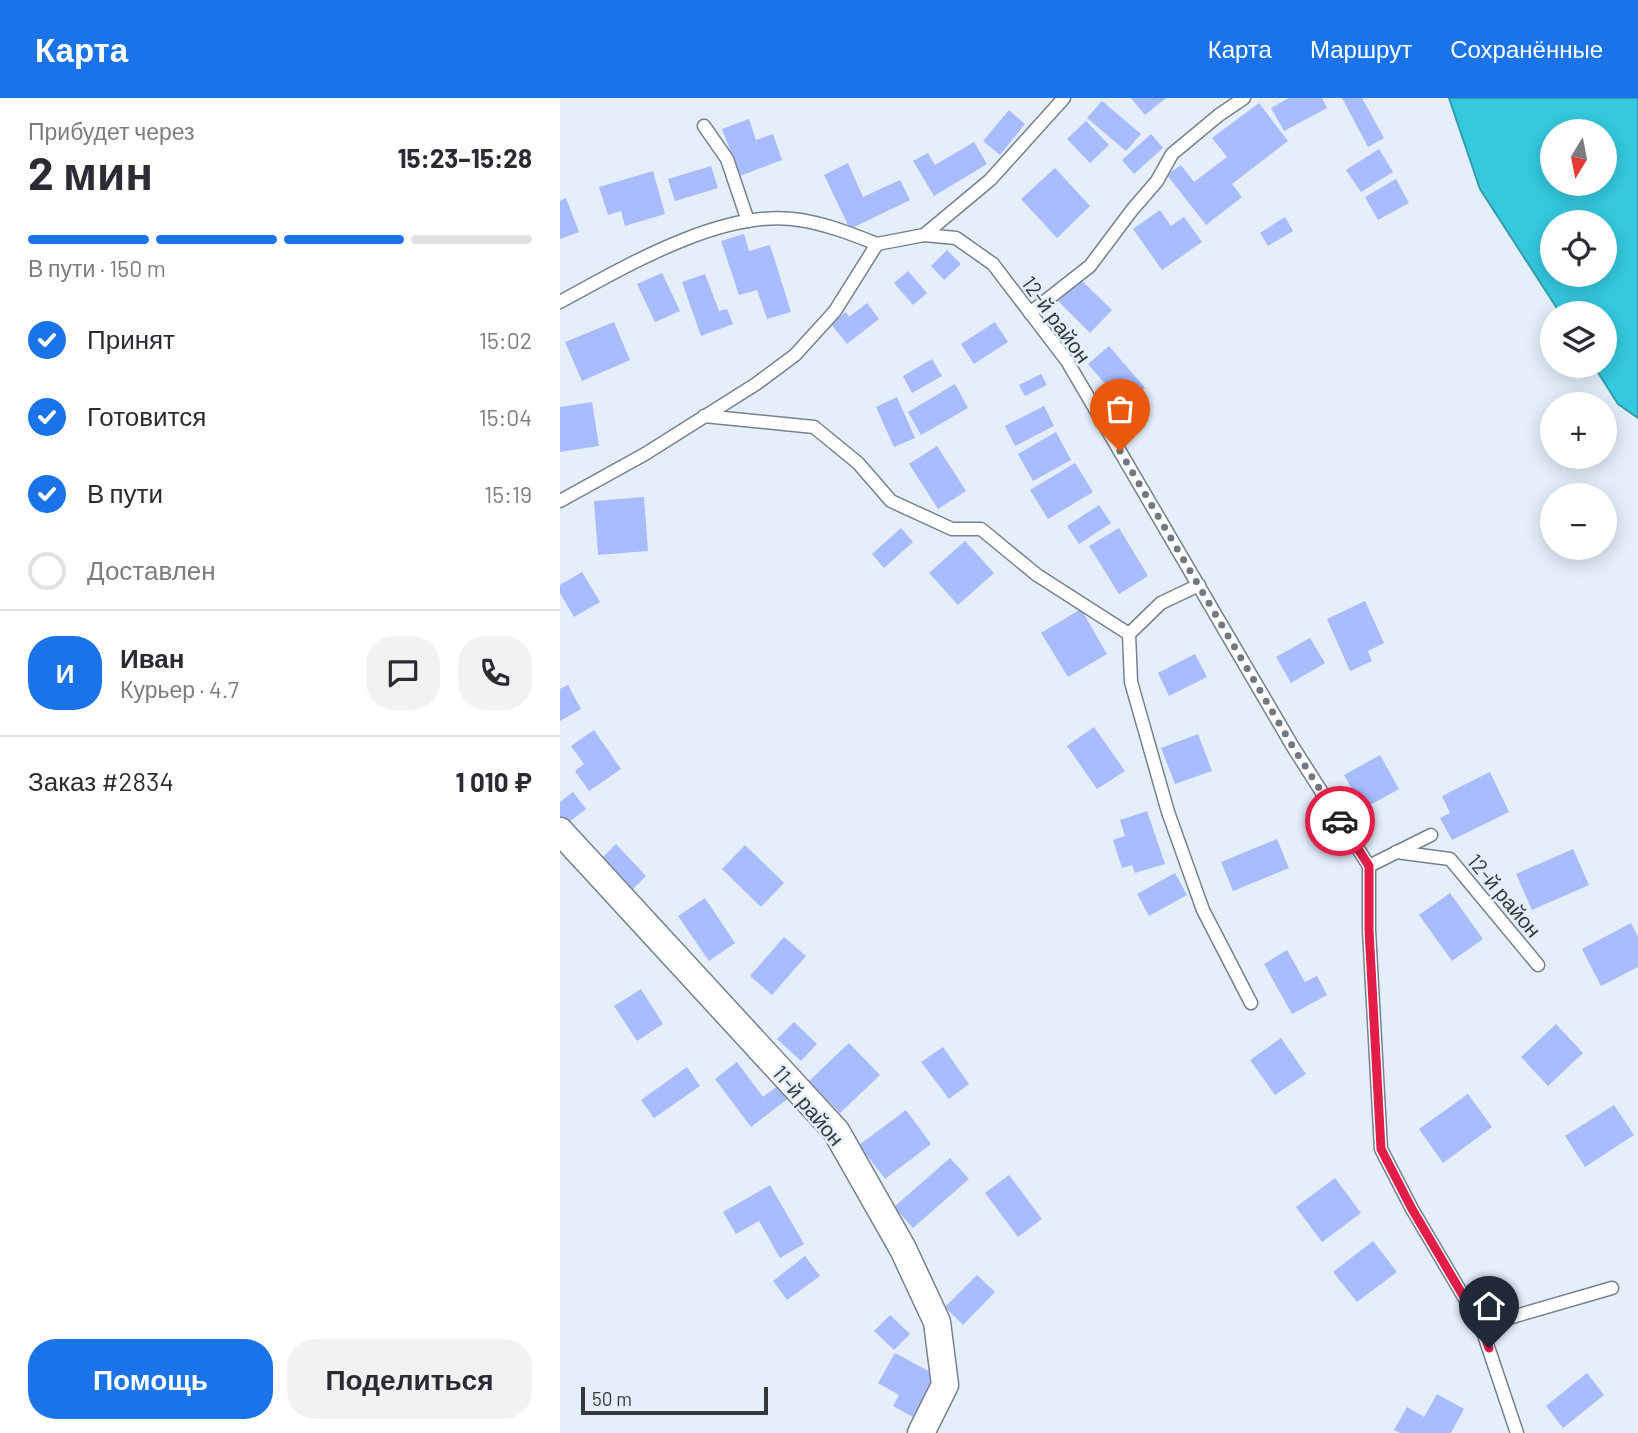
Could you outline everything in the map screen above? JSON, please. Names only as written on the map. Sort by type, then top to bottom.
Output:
[{"type":"street","name":"11-й район","points":[[560,831],[836,1130],[903,1249],[937,1322],[945,1385],[921,1433]]},
{"type":"lane","points":[[924,235],[990,180],[1064,98]]},
{"type":"lane","points":[[1030,313],[1090,266],[1157,181],[1172,154],[1219,114],[1244,98]]},
{"type":"lane","points":[[704,126],[727,159],[748,221]]},
{"type":"lane","points":[[560,302],[657,251],[736,221],[798,219],[877,244],[835,311],[795,355],[645,454],[560,500]]},
{"type":"lane","name":"12-й район","points":[[877,244],[924,235],[956,237],[993,264],[1067,361],[1293,747],[1369,866]]},
{"type":"lane","points":[[705,416],[814,427],[858,463],[891,501],[924,519],[951,529],[981,529],[1037,576],[1129,634]]},
{"type":"lane","points":[[1199,585],[1161,603],[1129,634],[1132,682],[1168,812],[1203,910],[1251,1003]]},
{"type":"lane","points":[[1431,835],[1369,866],[1369,930],[1381,1149],[1412,1209],[1481,1326],[1517,1433]]},
{"type":"lane","name":"12-й район","points":[[1396,852],[1450,859],[1538,965]]},
{"type":"lane","points":[[1481,1326],[1612,1288]]},
{"type":"water","points":[[1449,98],[1638,98],[1638,418],[1618,404],[1617,392],[1610,392],[1602,378],[1617,378],[1617,301],[1552,301],[1543,287],[1617,287],[1617,210],[1540,210],[1540,282],[1480,189]]},
{"type":"building","points":[[1131,98],[1166,98],[1145,115]]},
{"type":"building","points":[[1289,98],[1322,98],[1327,108],[1284,131],[1271,108]]},
{"type":"building","points":[[1342,98],[1362,98],[1384,138],[1368,147]]},
{"type":"building","points":[[1102,101],[1141,134],[1126,151],[1087,118]]},
{"type":"building","points":[[1259,103],[1288,141],[1232,184],[1242,197],[1206,225],[1167,175],[1181,165],[1194,182],[1227,157],[1212,138]]},
{"type":"building","points":[[1009,110],[1025,124],[1000,155],[983,141]]},
{"type":"building","points":[[749,119],[756,140],[773,134],[782,160],[740,176],[722,129]]},
{"type":"building","points":[[1086,121],[1109,145],[1090,163],[1067,139]]},
{"type":"building","points":[[1151,134],[1163,148],[1134,174],[1122,160]]},
{"type":"building","points":[[974,142],[987,164],[934,196],[913,161],[928,153],[935,165]]},
{"type":"building","points":[[1379,149],[1393,172],[1361,192],[1346,170]]},
{"type":"building","points":[[848,163],[863,197],[900,180],[910,200],[850,229],[824,175]]},
{"type":"building","points":[[711,166],[718,188],[675,201],[668,179]]},
{"type":"building","points":[[1055,168],[1090,206],[1057,238],[1021,199]]},
{"type":"building","points":[[653,171],[665,214],[625,226],[621,211],[608,215],[599,187]]},
{"type":"building","points":[[1396,179],[1409,203],[1378,220],[1365,197]]},
{"type":"building","points":[[566,198],[579,232],[560,239],[560,201]]},
{"type":"building","points":[[1160,210],[1171,226],[1184,217],[1202,242],[1162,270],[1133,229]]},
{"type":"building","points":[[1285,217],[1293,231],[1268,246],[1260,233]]},
{"type":"building","points":[[744,234],[749,251],[770,245],[791,312],[767,319],[757,290],[739,295],[721,241]]},
{"type":"building","points":[[947,250],[961,264],[944,280],[931,266]]},
{"type":"building","points":[[908,271],[927,293],[913,305],[894,283]]},
{"type":"building","points":[[662,273],[680,311],[655,322],[637,284]]},
{"type":"building","points":[[705,274],[719,311],[727,309],[733,324],[701,336],[682,282]]},
{"type":"building","points":[[1080,279],[1112,310],[1090,333],[1058,301]]},
{"type":"building","points":[[867,303],[879,319],[847,344],[831,324],[846,312],[849,317]]},
{"type":"building","points":[[614,322],[630,360],[582,381],[565,342]]},
{"type":"building","points":[[995,322],[1008,342],[974,364],[961,344]]},
{"type":"building","points":[[1109,346],[1145,388],[1124,406],[1088,364]]},
{"type":"building","points":[[932,359],[942,376],[912,393],[903,376]]},
{"type":"building","points":[[1041,374],[1047,385],[1025,396],[1019,385]]},
{"type":"building","points":[[955,384],[968,408],[921,435],[908,412]]},
{"type":"building","points":[[897,397],[915,438],[894,447],[876,407]]},
{"type":"building","points":[[592,402],[599,446],[560,452],[560,407]]},
{"type":"building","points":[[1044,406],[1054,426],[1015,446],[1005,426]]},
{"type":"building","points":[[1056,432],[1071,460],[1033,481],[1018,454]]},
{"type":"building","points":[[937,446],[966,491],[938,509],[909,464]]},
{"type":"building","points":[[1075,463],[1093,492],[1048,519],[1030,490]]},
{"type":"building","points":[[644,497],[648,551],[598,555],[594,501]]},
{"type":"building","points":[[1099,505],[1111,523],[1079,544],[1067,526]]},
{"type":"building","points":[[901,528],[913,542],[884,568],[872,554]]},
{"type":"building","points":[[1119,528],[1148,576],[1119,594],[1089,546]]},
{"type":"building","points":[[965,541],[994,573],[958,605],[929,573]]},
{"type":"building","points":[[582,572],[600,602],[574,617],[560,593],[560,585]]},
{"type":"building","points":[[1365,601],[1384,643],[1368,651],[1372,661],[1350,671],[1327,619]]},
{"type":"building","points":[[1081,609],[1107,654],[1068,677],[1041,633]]},
{"type":"building","points":[[1310,638],[1325,663],[1291,683],[1276,657]]},
{"type":"building","points":[[1195,654],[1207,677],[1169,696],[1158,673]]},
{"type":"building","points":[[568,685],[581,709],[560,721],[560,689]]},
{"type":"building","points":[[1094,727],[1125,771],[1097,789],[1067,746]]},
{"type":"building","points":[[594,730],[621,769],[589,791],[575,771],[584,764],[571,746]]},
{"type":"building","points":[[1198,734],[1212,771],[1175,784],[1161,748]]},
{"type":"building","points":[[1380,755],[1399,789],[1363,809],[1344,775]]},
{"type":"building","points":[[1490,772],[1509,812],[1452,840],[1440,818],[1450,813],[1442,796]]},
{"type":"building","points":[[573,792],[586,809],[564,826],[560,821],[560,802]]},
{"type":"building","points":[[1147,811],[1165,864],[1135,873],[1132,865],[1122,868],[1113,840],[1125,836],[1120,820]]},
{"type":"building","points":[[1277,839],[1289,868],[1233,891],[1221,862]]},
{"type":"building","points":[[616,844],[646,876],[628,894],[598,862]]},
{"type":"building","points":[[745,845],[784,883],[761,907],[722,869]]},
{"type":"building","points":[[1573,849],[1589,885],[1532,910],[1516,874]]},
{"type":"building","points":[[1175,873],[1187,895],[1149,916],[1137,894]]},
{"type":"building","points":[[1450,893],[1483,939],[1452,961],[1419,915]]},
{"type":"building","points":[[705,898],[735,943],[709,961],[678,916]]},
{"type":"building","points":[[1631,923],[1638,937],[1638,967],[1601,986],[1582,949]]},
{"type":"building","points":[[784,937],[806,956],[772,995],[750,976]]},
{"type":"building","points":[[1287,950],[1305,982],[1317,976],[1327,995],[1292,1014],[1264,964]]},
{"type":"building","points":[[641,989],[663,1024],[637,1041],[614,1006]]},
{"type":"building","points":[[794,1022],[817,1044],[801,1061],[777,1039]]},
{"type":"building","points":[[1556,1024],[1583,1053],[1548,1086],[1521,1057]]},
{"type":"building","points":[[1281,1038],[1306,1074],[1275,1095],[1250,1060]]},
{"type":"building","points":[[849,1043],[880,1075],[840,1113],[809,1081]]},
{"type":"building","points":[[943,1047],[969,1084],[949,1099],[921,1062]]},
{"type":"building","points":[[737,1062],[763,1097],[780,1084],[790,1097],[751,1127],[715,1079]]},
{"type":"building","points":[[687,1067],[700,1086],[654,1118],[641,1100]]},
{"type":"building","points":[[1468,1094],[1492,1127],[1443,1163],[1419,1129]]},
{"type":"building","points":[[1614,1105],[1634,1135],[1585,1167],[1565,1136]]},
{"type":"building","points":[[906,1110],[931,1144],[885,1179],[859,1145]]},
{"type":"building","points":[[950,1158],[969,1179],[913,1228],[894,1207]]},
{"type":"building","points":[[1009,1175],[1042,1219],[1018,1237],[985,1193]]},
{"type":"building","points":[[1335,1178],[1361,1213],[1322,1242],[1296,1207]]},
{"type":"building","points":[[770,1185],[804,1244],[780,1258],[759,1221],[736,1234],[723,1212]]},
{"type":"building","points":[[1373,1241],[1397,1272],[1357,1302],[1333,1272]]},
{"type":"building","points":[[805,1256],[820,1276],[787,1300],[773,1281]]},
{"type":"building","points":[[977,1275],[995,1292],[963,1325],[945,1307]]},
{"type":"building","points":[[890,1315],[910,1334],[894,1350],[874,1331]]},
{"type":"building","points":[[895,1353],[936,1375],[913,1417],[893,1406],[899,1395],[878,1383]]},
{"type":"building","points":[[1587,1373],[1604,1395],[1563,1428],[1546,1406]]},
{"type":"building","points":[[1437,1394],[1464,1409],[1451,1433],[1400,1433],[1394,1430],[1407,1407],[1424,1417]]},
{"type":"way so far","points":[[1120,451],[1293,747],[1340,821]]},
{"type":"route","points":[[1340,821],[1369,866],[1369,930],[1376,1018],[1381,1149],[1412,1209],[1481,1326],[1489,1348]]}]
